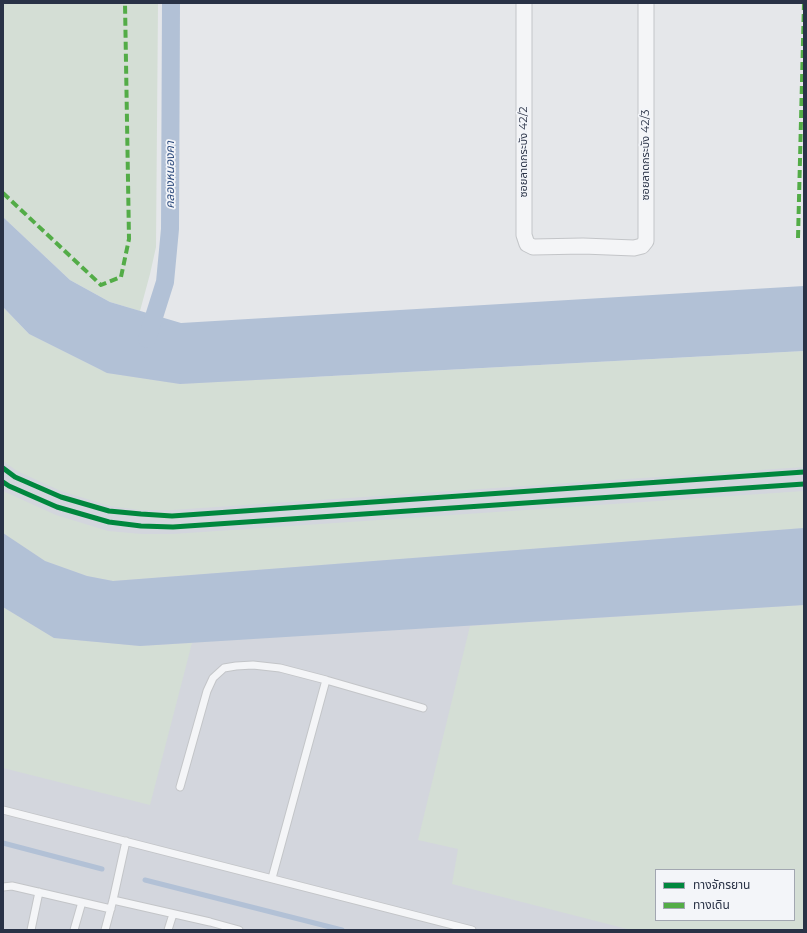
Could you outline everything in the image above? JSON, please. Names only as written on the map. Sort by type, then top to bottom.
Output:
[{"type":"street","name":"ซอยลาดกระบัง 42/2","points":[[524,3],[524,235],[527,244],[533,247],[583,246]]},
{"type":"street","name":"ซอยลาดกระบัง 42/3","points":[[583,246],[634,248],[642,246],[646,241],[646,3]]},
{"type":"lane","points":[[180,787],[207,690],[214,678],[224,668],[253,665],[280,668],[423,708]]},
{"type":"lane","points":[[272,878],[326,680]]},
{"type":"lane","points":[[3,810],[472,930]]},
{"type":"lane","points":[[105,930],[126,841]]},
{"type":"lane","points":[[3,887],[12,886],[111,909]]},
{"type":"lane","points":[[31,930],[39,892]]},
{"type":"lane","points":[[113,900],[239,930]]},
{"type":"lane","points":[[74,930],[82,902]]},
{"type":"lane","points":[[168,930],[173,914]]},
{"type":"lane","points":[[208,930],[210,922]]},
{"type":"shaded area","points":[[3,3],[158,3],[156,247],[140,311],[110,302],[70,280],[3,217]]},
{"type":"shaded area","points":[[3,307],[29,334],[107,373],[180,384],[804,351],[804,467],[172,510],[140,510],[110,506],[61,491],[17,471],[3,461]]},
{"type":"shaded area","points":[[3,367],[804,394],[804,930],[3,930]]},
{"type":"shaded area","points":[[3,491],[56,515],[108,531],[142,534],[173,534],[804,491],[804,528],[113,581],[87,576],[45,561],[3,533]]},
{"type":"shaded area","points":[[804,605],[804,930],[631,930],[452,884],[458,849],[418,840],[470,626]]},
{"type":"shaded area","points":[[3,607],[54,638],[140,646],[192,643],[150,805],[3,768]]},
{"type":"water","points":[[3,217],[70,280],[110,302],[181,323],[804,286],[804,351],[180,384],[107,373],[29,334],[3,307]]},
{"type":"water","points":[[804,528],[804,605],[140,646],[54,638],[3,607],[3,533],[45,561],[87,576],[113,581]]},
{"type":"waterway","name":"คลองหนองคา","points":[[147,339],[165,282],[170,229],[171,3]]},
{"type":"waterway","points":[[3,843],[102,869]]},
{"type":"waterway","points":[[145,880],[342,930]]},
{"type":"marked path","points":[[3,193],[101,285],[121,277],[129,239],[125,3]]},
{"type":"marked path","points":[[798,238],[804,3]]},
{"type":"cycle path","points":[[3,468],[15,477],[61,497],[109,511],[172,516],[804,472]]},
{"type":"cycle path","points":[[3,482],[57,507],[109,522],[141,526],[173,527],[804,484]]}]
